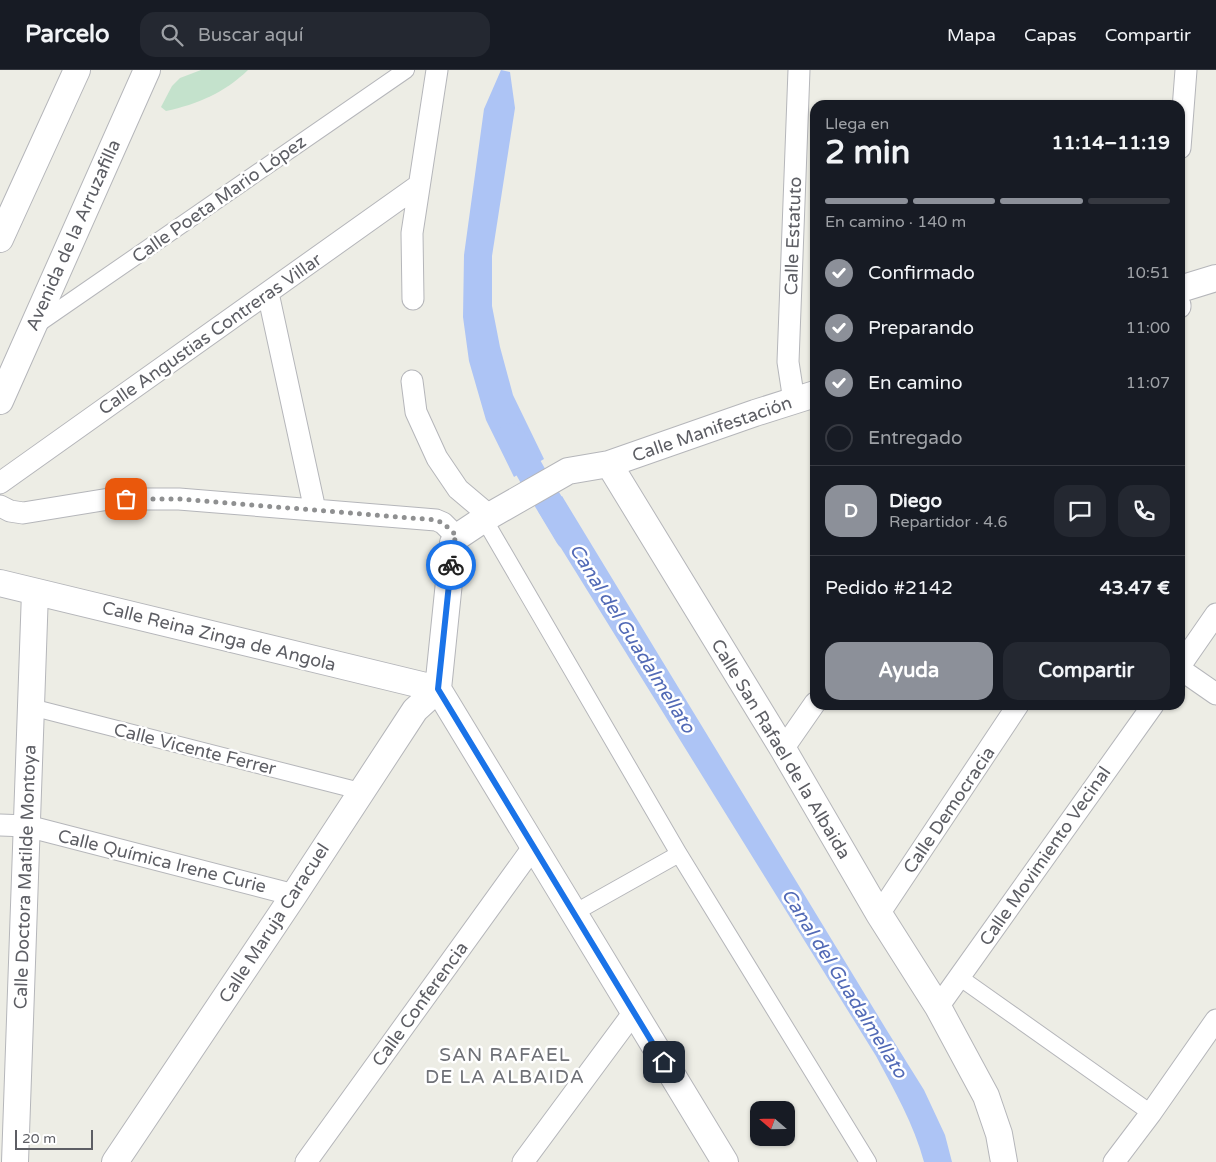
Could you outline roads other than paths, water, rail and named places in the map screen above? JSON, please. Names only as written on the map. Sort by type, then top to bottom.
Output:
[{"type":"street","points":[[0,239],[77,70]]},
{"type":"street","name":"Avenida de la Arruzafilla","points":[[0,400],[147,70]]},
{"type":"street","name":"Calle Poeta Mario López","points":[[31,329],[406,70]]},
{"type":"street","points":[[413,299],[412,233],[437,70]]},
{"type":"street","name":"Calle Estatuto","points":[[799,70],[788,362],[804,398]]},
{"type":"street","points":[[1184,100],[1186,70]]},
{"type":"street","name":"Calle Angustias Contreras Villar","points":[[0,483],[420,185]]},
{"type":"street","points":[[1185,287],[1216,278]]},
{"type":"street","points":[[268,293],[316,510]]},
{"type":"street","points":[[412,381],[416,412],[437,458],[458,489],[487,517],[679,854],[868,1162]]},
{"type":"street","name":"Calle Manifestación","points":[[609,464],[755,413],[804,398]]},
{"type":"street","points":[[609,464],[568,471],[457,536],[453,543],[438,689],[726,1162]]},
{"type":"street","name":"Calle San Rafael de la Albaida","points":[[609,464],[783,749],[879,914],[938,1007],[986,1096],[999,1134],[1004,1162]]},
{"type":"street","points":[[0,506],[10,511],[22,513],[109,499],[179,499],[436,520],[443,523],[457,536]]},
{"type":"street","name":"Calle Reina Zinga de Angola","points":[[0,583],[438,689]]},
{"type":"street","name":"Calle Doctora Matilde Montoya","points":[[15,1162],[35,592]]},
{"type":"street","points":[[1185,660],[1216,614]]},
{"type":"street","points":[[1185,671],[1216,694]]},
{"type":"street","name":"Calle Maruja Caracuel","points":[[115,1162],[294,895],[414,710],[438,689]]},
{"type":"street","name":"Calle Vicente Ferrer","points":[[31,707],[360,791]]},
{"type":"street","points":[[783,749],[810,710]]},
{"type":"street","name":"Calle Democracia","points":[[879,914],[1015,710]]},
{"type":"street","name":"Calle Movimiento Vecinal","points":[[938,1007],[1148,710]]},
{"type":"street","name":"Calle Química Irene Curie","points":[[0,825],[27,826],[294,895]]},
{"type":"street","name":"Calle Conferencia","points":[[306,1162],[534,846]]},
{"type":"street","points":[[574,913],[679,854]]},
{"type":"street","points":[[959,977],[1151,1113]]},
{"type":"street","points":[[523,1162],[634,1012]]},
{"type":"street","points":[[1114,1162],[1216,1020]]},
{"type":"water","points":[[501,70],[510,72],[515,108],[492,256],[492,306],[500,347],[513,395],[544,459],[514,477],[486,420],[469,361],[463,317],[464,255],[484,109]]},
{"type":"water","points":[[562,496],[924,1090],[945,1135],[952,1162],[924,1162],[909,1121],[876,1056],[538,511]]},
{"type":"waterway","name":"Canal del Guadalmellato","points":[[511,437],[569,536]]},
{"type":"district","name":"SAN RAFAEL DE LA ALBAIDA","points":[[505,1065]]}]
